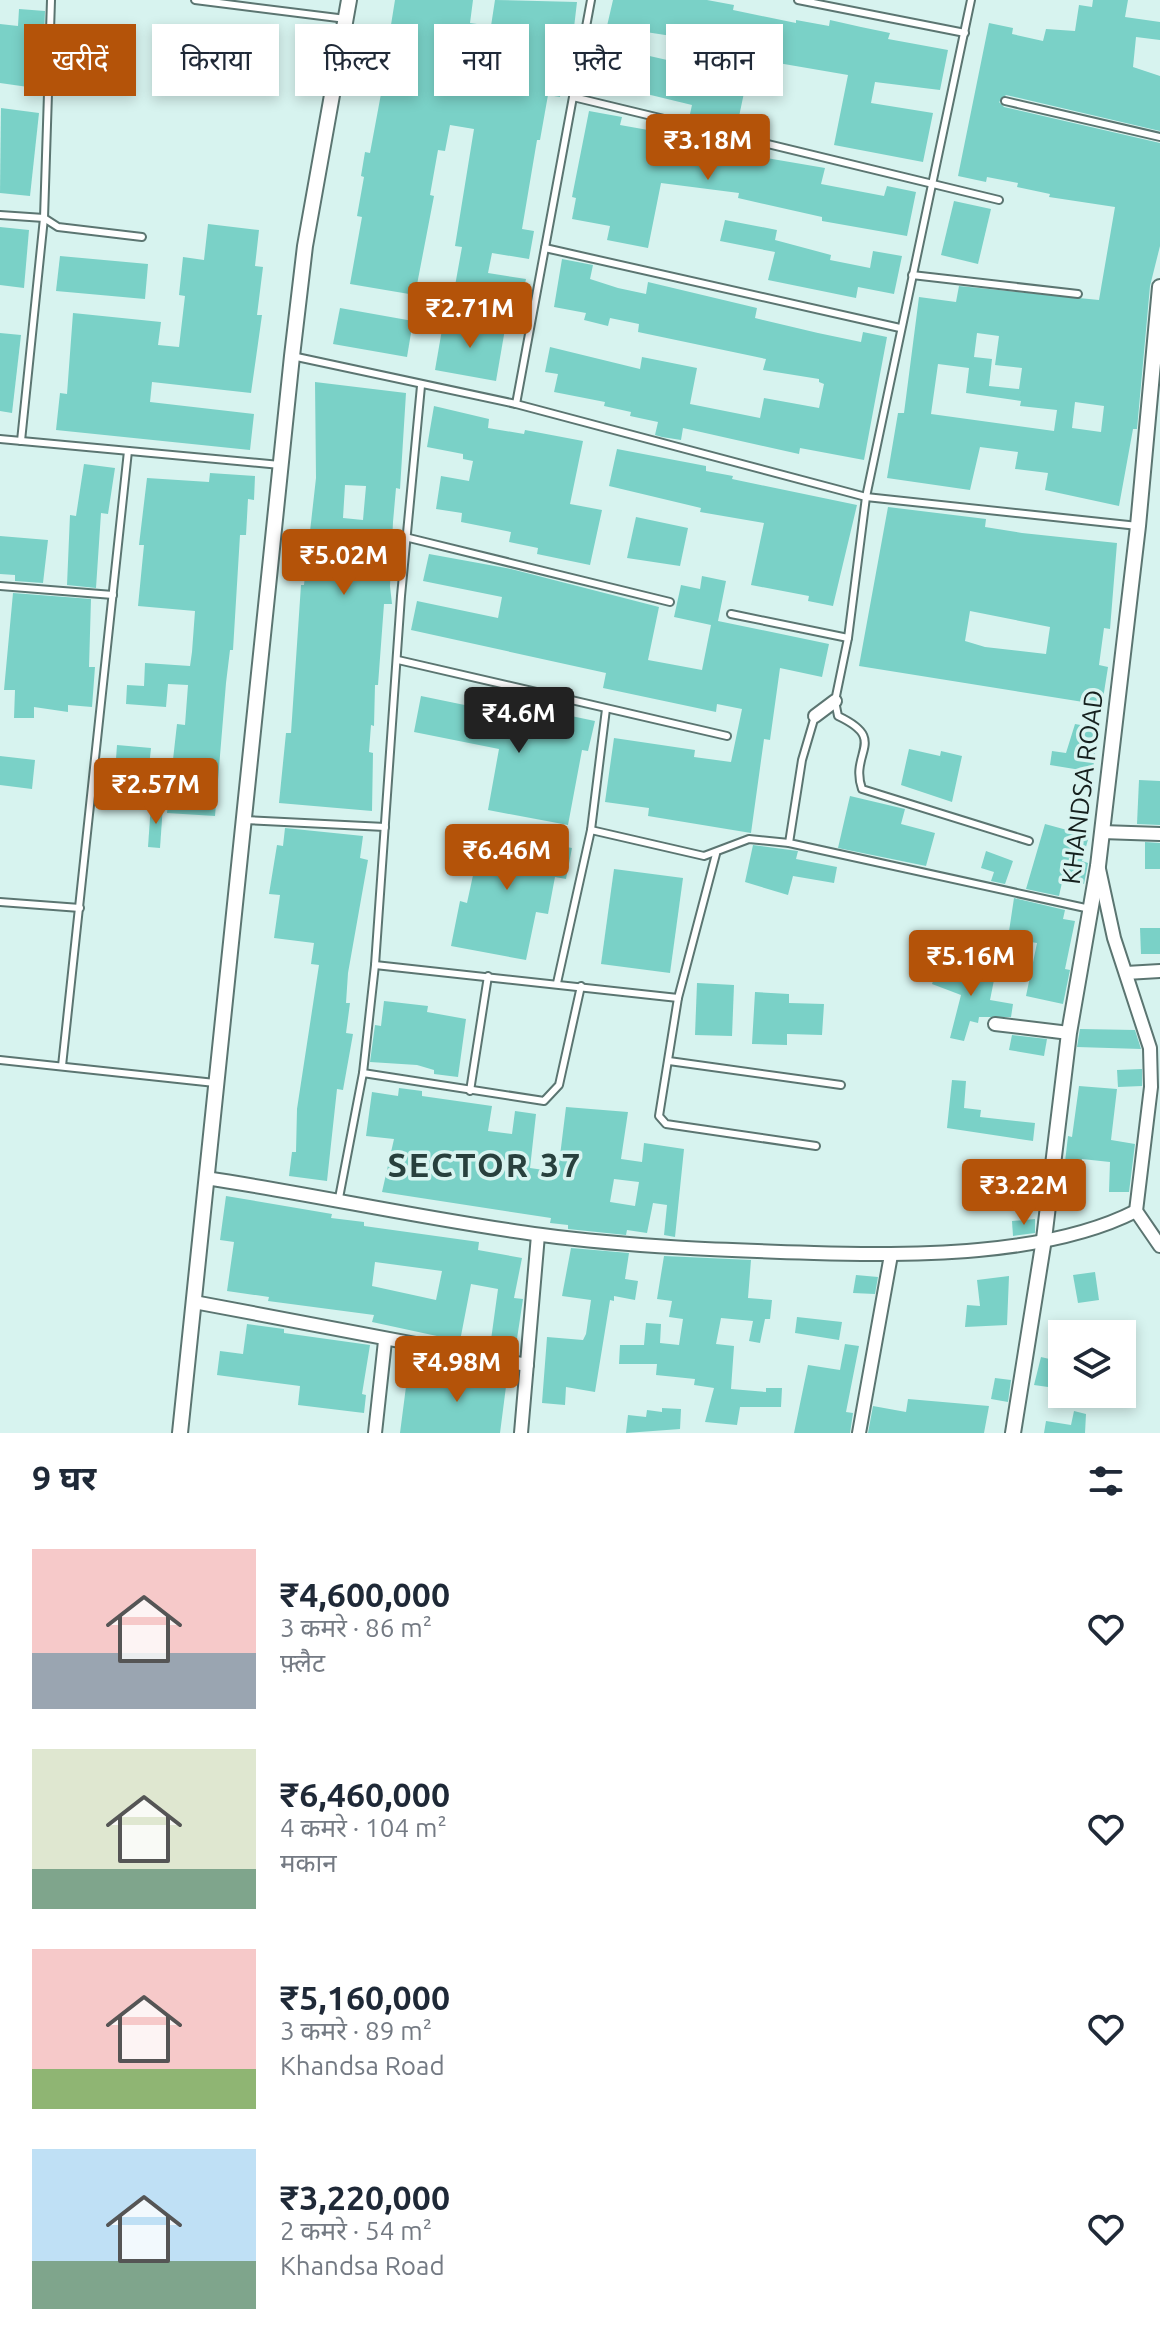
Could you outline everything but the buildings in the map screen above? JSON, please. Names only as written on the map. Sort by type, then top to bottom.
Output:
[{"type":"street","points":[[180,1433],[292,356],[305,246],[349,0]]},
{"type":"street","name":"KHANDSA ROAD","points":[[1013,1433],[1044,1239],[1069,1033],[1098,866],[1138,526],[1160,287]]},
{"type":"street","points":[[815,716],[835,701]]},
{"type":"street","points":[[1102,832],[1160,834]]},
{"type":"street","points":[[1098,866],[1114,938],[1155,1050],[1136,1211],[1160,1246]]},
{"type":"street","points":[[1126,973],[1160,971]]},
{"type":"street","points":[[995,1024],[1069,1033]]},
{"type":"street","points":[[206,1178],[339,1198],[538,1235],[713,1251],[891,1255],[976,1251],[1044,1239],[1116,1221],[1136,1211]]},
{"type":"street","points":[[521,1433],[538,1235]]},
{"type":"street","points":[[859,1433],[891,1255]]},
{"type":"street","points":[[194,1302],[385,1341],[527,1365]]},
{"type":"street","points":[[375,1433],[385,1341]]},
{"type":"lane","points":[[21,441],[44,218],[51,0]]},
{"type":"lane","points":[[195,0],[346,19]]},
{"type":"lane","points":[[516,404],[591,0]]},
{"type":"lane","points":[[798,0],[965,33]]},
{"type":"lane","points":[[971,0],[866,497],[848,638],[835,701],[838,716],[860,726],[866,739],[858,779],[862,789],[1029,841]]},
{"type":"lane","points":[[573,97],[999,200]]},
{"type":"lane","points":[[1005,101],[1160,137]]},
{"type":"lane","points":[[0,215],[44,218],[58,227],[142,237]]},
{"type":"lane","points":[[545,248],[900,328]]},
{"type":"lane","points":[[912,275],[1078,294]]},
{"type":"lane","points":[[292,356],[516,404],[866,497],[1138,526]]},
{"type":"lane","points":[[339,1198],[363,1073],[375,965],[421,386]]},
{"type":"lane","points":[[0,439],[280,465]]},
{"type":"lane","points":[[62,1066],[128,451]]},
{"type":"lane","points":[[409,538],[670,602]]},
{"type":"lane","points":[[0,586],[113,595]]},
{"type":"lane","points":[[731,614],[848,638]]},
{"type":"lane","points":[[398,660],[727,736]]},
{"type":"lane","points":[[557,983],[591,830],[606,709]]},
{"type":"lane","points":[[789,843],[802,760],[815,716]]},
{"type":"lane","points":[[244,820],[385,827]]},
{"type":"lane","points":[[591,830],[691,854],[716,854],[749,839],[789,843],[1090,909]]},
{"type":"lane","points":[[716,854],[678,998],[659,1112],[666,1124],[816,1146]]},
{"type":"lane","points":[[0,902],[80,908]]},
{"type":"lane","points":[[375,965],[678,998]]},
{"type":"lane","points":[[470,1091],[488,976]]},
{"type":"lane","points":[[363,1073],[539,1102],[553,1095],[559,1085],[581,986]]},
{"type":"lane","points":[[0,1060],[216,1083]]},
{"type":"lane","points":[[669,1061],[841,1085]]},
{"type":"district","name":"SECTOR 37","points":[[485,1164]]}]
